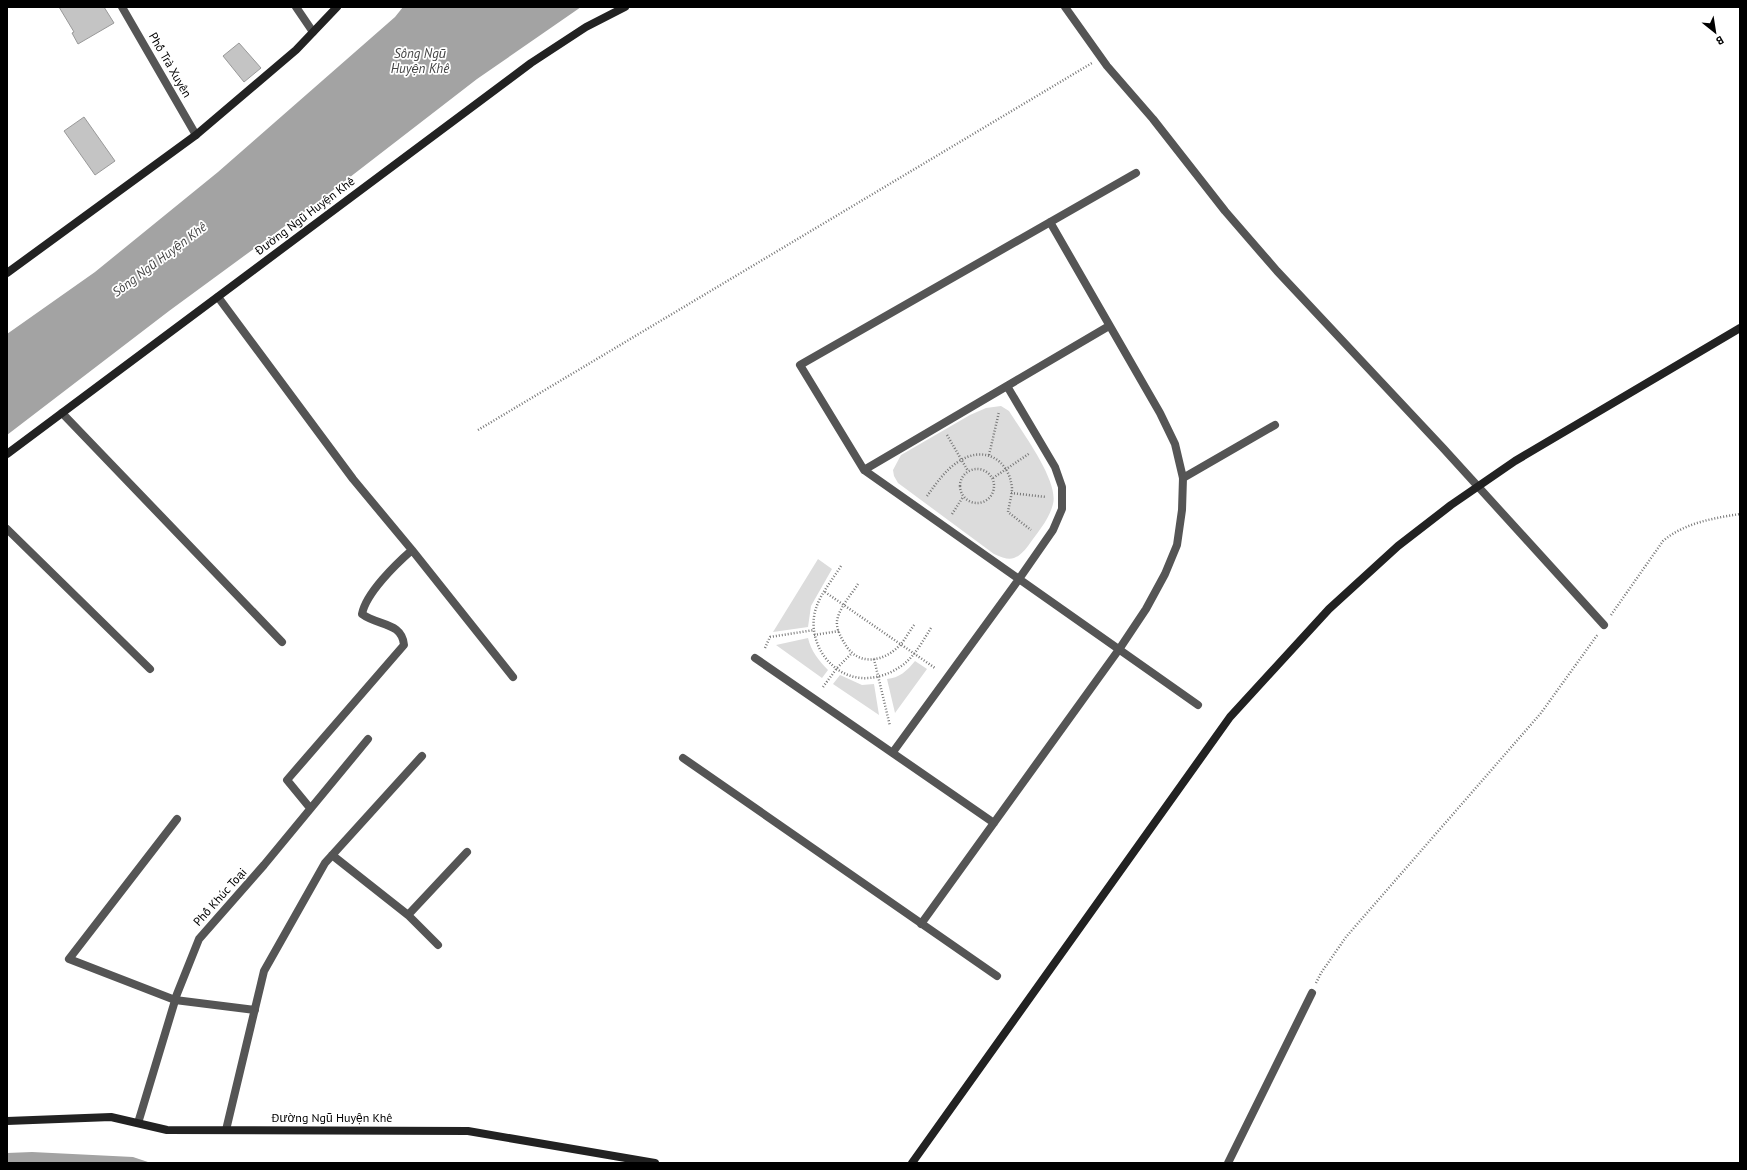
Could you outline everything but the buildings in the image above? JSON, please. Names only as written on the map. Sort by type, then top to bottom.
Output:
[{"type":"street","name":"Phố Trà Xuyên","points":[[122,7],[196,135]]},
{"type":"street","points":[[296,7],[314,32]]},
{"type":"street","points":[[7,273],[196,135],[296,50],[337,7]]},
{"type":"street","name":"Đường Ngũ Huyện Khê","points":[[7,454],[531,62],[586,27],[625,7]]},
{"type":"street","points":[[1066,7],[1101,57],[1153,119],[1225,211],[1276,271],[1478,486],[1604,625]]},
{"type":"street","points":[[1136,173],[800,365],[864,470],[1120,648],[1198,705]]},
{"type":"street","points":[[921,924],[1120,648],[1146,609],[1165,574],[1177,545],[1182,510],[1183,478],[1175,444],[1160,413],[1050,222]]},
{"type":"street","points":[[218,297],[353,480],[412,550],[514,677]]},
{"type":"street","points":[[864,470],[1109,326]]},
{"type":"street","points":[[912,1163],[1230,717],[1297,641],[1329,609],[1408,538],[1451,505],[1514,461],[1740,328]]},
{"type":"street","points":[[893,752],[1019,579],[1053,530],[1062,509],[1062,487],[1055,467],[1007,386]]},
{"type":"street","points":[[62,413],[282,642]]},
{"type":"street","points":[[1183,478],[1275,425]]},
{"type":"street","points":[[7,529],[150,669]]},
{"type":"street","points":[[310,808],[286,780],[404,645],[403,636],[397,630],[362,614],[363,606],[370,595],[412,550]]},
{"type":"street","points":[[755,658],[994,823]]},
{"type":"street","name":"Phố Khúc Toại","points":[[138,1123],[175,1000],[199,939],[264,865],[368,739]]},
{"type":"street","points":[[226,1130],[264,971],[325,863],[422,756]]},
{"type":"street","points":[[683,758],[998,976]]},
{"type":"street","points":[[177,819],[68,960],[175,1000],[255,1010]]},
{"type":"street","points":[[408,915],[467,852]]},
{"type":"street","points":[[332,854],[408,915],[438,945]]},
{"type":"street","points":[[1228,1163],[1312,993]]},
{"type":"street","name":"Đường Ngũ Huyện Khê","points":[[7,1121],[111,1117],[167,1130],[468,1131],[655,1163]]},
{"type":"path","points":[[478,430],[1101,57]]},
{"type":"path","points":[[989,455],[999,412]]},
{"type":"path","points":[[946,435],[968,472]]},
{"type":"path","points":[[993,478],[1030,453]]},
{"type":"path","points":[[927,496],[947,470],[961,460],[983,454],[989,455],[996,459],[1005,469],[1010,478],[1011,493],[1008,512],[1031,530]]},
{"type":"path","points":[[980,469],[993,478],[994,489],[988,500],[977,504],[971,503],[964,497],[960,490],[961,479],[968,472],[980,469]]},
{"type":"path","points":[[1011,493],[1046,497]]},
{"type":"path","points":[[952,514],[964,497]]},
{"type":"path","points":[[1312,993],[1321,973],[1346,937],[1541,713],[1663,541],[1680,529],[1703,522],[1740,514]]},
{"type":"path","points":[[841,566],[816,608],[813,622],[814,635],[820,650],[827,660],[837,668],[848,675],[860,678],[879,676],[898,668],[907,662],[931,628]]},
{"type":"path","points":[[858,584],[839,614],[837,623],[843,642],[858,658],[882,657],[893,651],[901,644],[915,624]]},
{"type":"path","points":[[825,592],[914,652],[935,668]]},
{"type":"path","points":[[765,648],[770,637],[814,630]]},
{"type":"path","points":[[814,635],[839,631]]},
{"type":"path","points":[[823,687],[837,668],[852,653]]},
{"type":"path","points":[[874,658],[890,726]]},
{"type":"shaded area","points":[[1001,406],[1009,411],[1038,457],[1045,470],[1053,494],[1053,504],[1051,510],[1042,526],[1028,546],[1017,557],[1009,559],[994,554],[898,483],[894,476],[893,470],[901,455],[970,415],[986,408]]},
{"type":"shaded area","points":[[818,559],[832,569],[811,606],[808,627],[773,632]]},
{"type":"shaded area","points":[[808,638],[816,656],[828,670],[822,678],[776,645]]},
{"type":"shaded area","points":[[915,661],[927,669],[895,713],[887,679],[902,673]]},
{"type":"shaded area","points":[[840,675],[862,685],[874,684],[879,715],[833,684]]},
{"type":"water","name":"Sông Ngũ Huyện Khê","points":[[403,7],[581,7],[477,79],[319,201],[169,311],[7,435],[7,334],[95,272],[218,172],[395,17]]},
{"type":"water","points":[[32,1152],[133,1157],[151,1163],[7,1163],[7,1153]]}]
